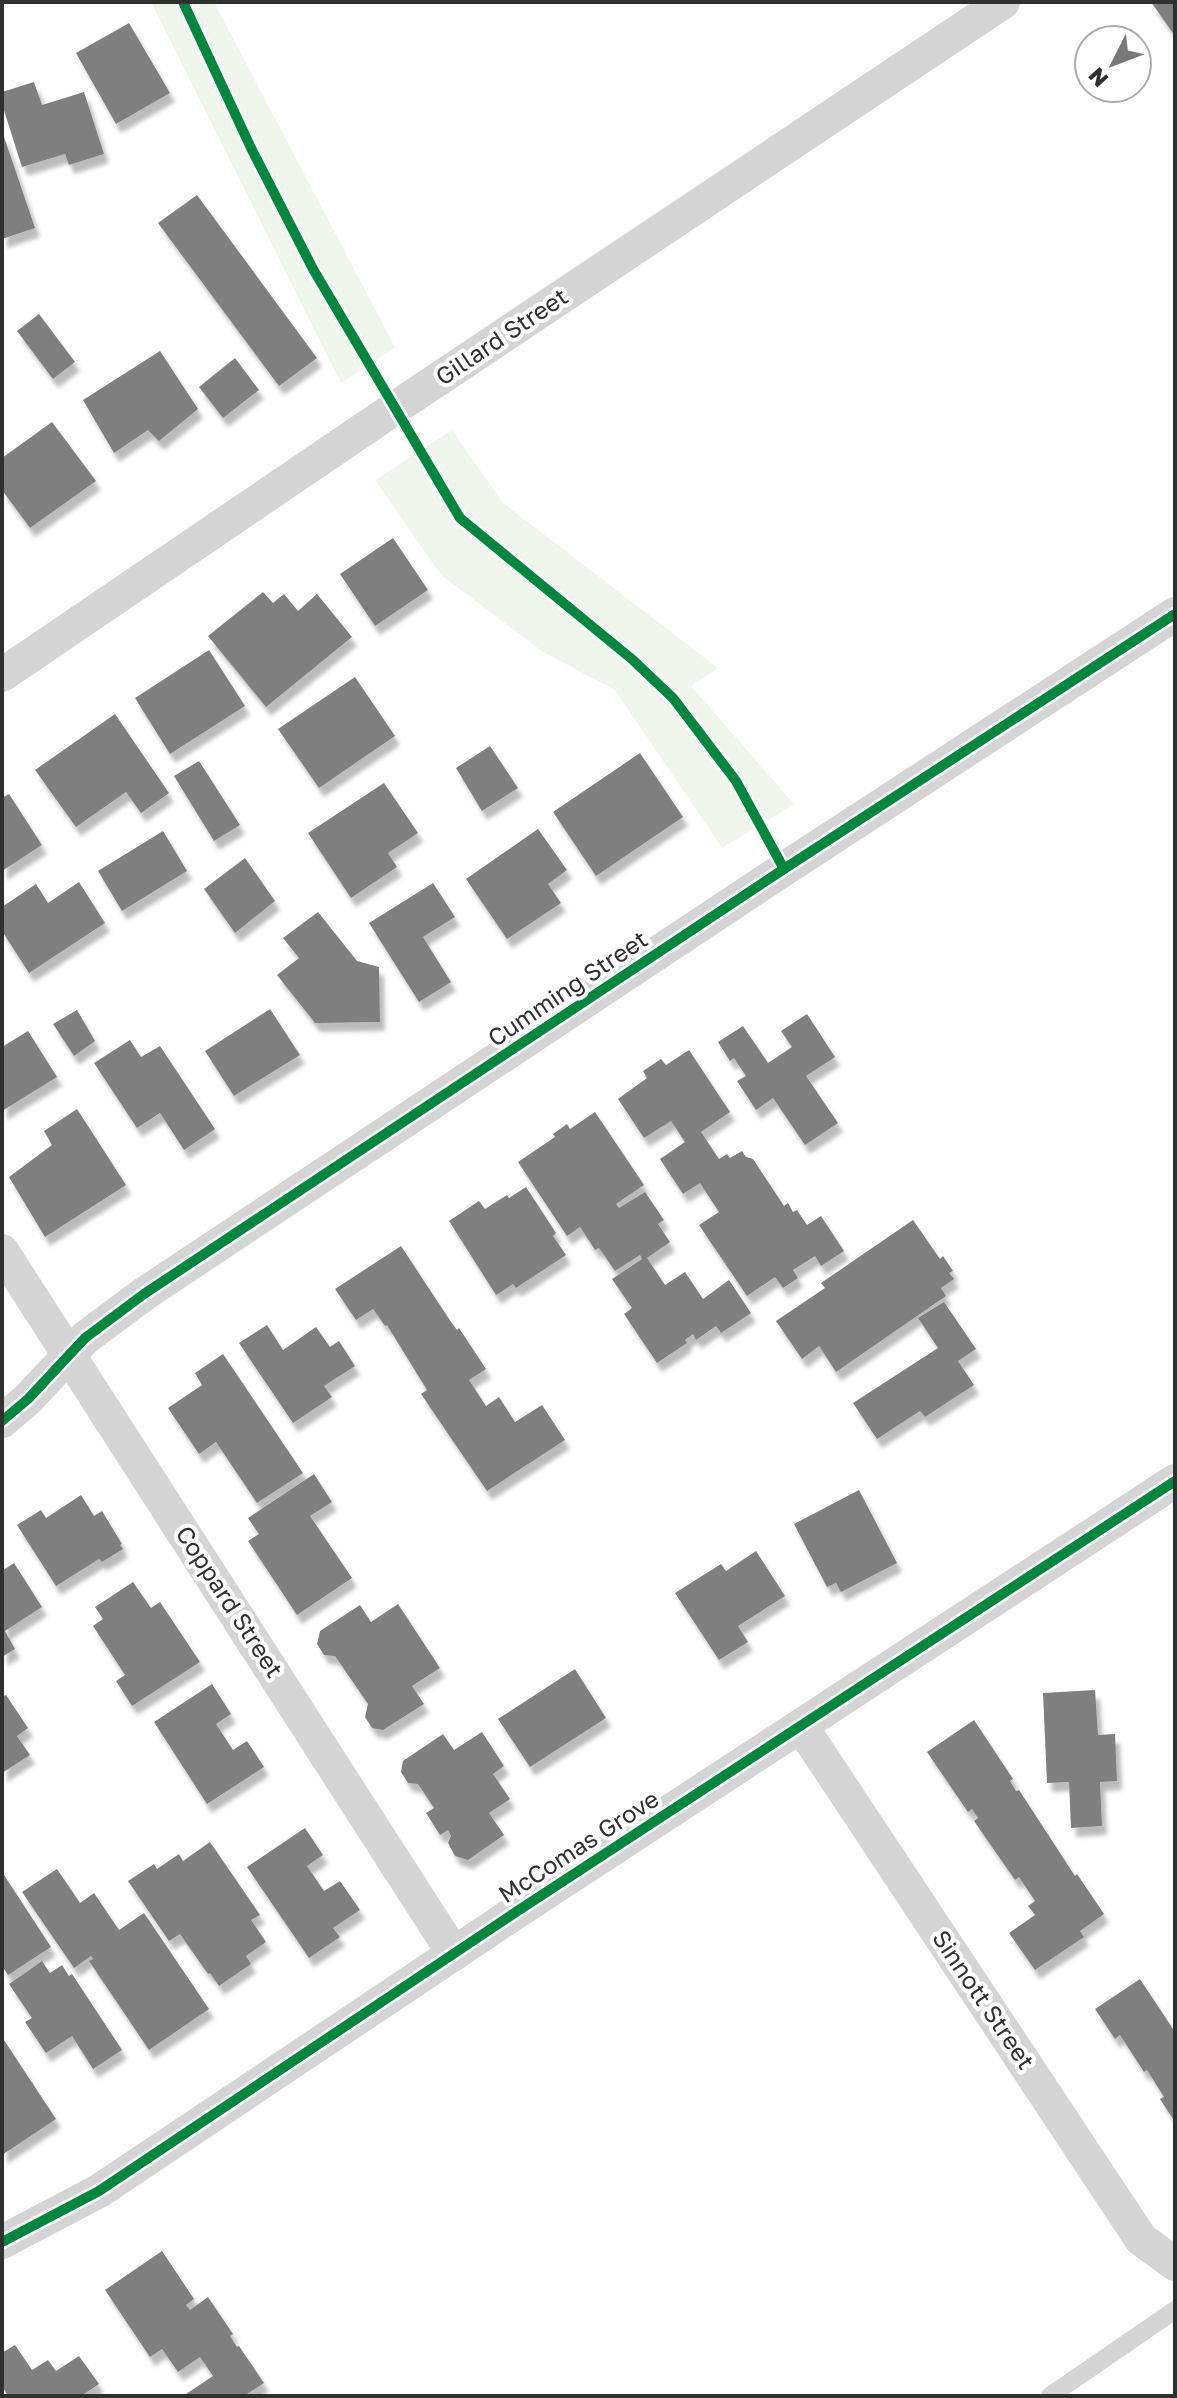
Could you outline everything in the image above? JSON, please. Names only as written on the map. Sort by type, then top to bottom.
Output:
[{"type":"street","name":"Gillard Street","points":[[2,675],[1003,2]]},
{"type":"street","name":"Cumming Street","points":[[2,1421],[28,1399],[85,1338],[157,1285],[1175,614]]},
{"type":"street","name":"Coppard Street","points":[[2,1251],[454,1954]]},
{"type":"street","name":"McComas Grove","points":[[2,2242],[99,2191],[1175,1481]]},
{"type":"street","name":"Sinnott Street","points":[[801,1726],[1141,2239],[1175,2264]]},
{"type":"lane","points":[[1050,2396],[1175,2310]]},
{"type":"shaded area","points":[[151,2],[214,2],[395,347],[341,383]]},
{"type":"shaded area","points":[[452,430],[503,503],[718,668],[691,686],[794,804],[722,848],[615,690],[543,652],[441,575],[375,480]]},
{"type":"building","points":[[1151,2],[1175,2],[1175,36]]},
{"type":"building","points":[[129,23],[170,93],[116,124],[76,53]]},
{"type":"building","points":[[34,82],[42,105],[84,92],[104,154],[69,165],[65,154],[22,167],[2,104],[2,92]]},
{"type":"building","points":[[2,131],[35,228],[2,239]]},
{"type":"building","points":[[197,195],[317,358],[279,386],[158,223]]},
{"type":"building","points":[[39,314],[75,362],[53,379],[17,331]]},
{"type":"building","points":[[160,351],[198,409],[159,441],[148,430],[114,453],[83,400]]},
{"type":"building","points":[[235,358],[259,390],[223,418],[199,387]]},
{"type":"building","points":[[52,422],[96,481],[30,528],[2,490],[2,458]]},
{"type":"building","points":[[393,538],[428,590],[375,626],[340,574]]},
{"type":"building","points":[[263,592],[273,603],[284,594],[298,611],[317,594],[352,637],[266,707],[208,636]]},
{"type":"building","points":[[209,650],[245,706],[170,754],[135,698]]},
{"type":"building","points":[[355,677],[395,736],[319,788],[278,729]]},
{"type":"building","points":[[115,714],[169,793],[141,813],[126,792],[76,827],[35,770]]},
{"type":"building","points":[[490,746],[518,788],[482,811],[456,768]]},
{"type":"building","points":[[640,753],[683,817],[596,876],[553,812]]},
{"type":"building","points":[[199,761],[240,825],[214,841],[174,776]]},
{"type":"building","points":[[384,783],[418,833],[388,853],[397,867],[351,898],[308,833]]},
{"type":"building","points":[[9,794],[42,845],[2,871],[2,798]]},
{"type":"building","points":[[538,829],[567,870],[548,884],[561,903],[507,939],[466,879]]},
{"type":"building","points":[[163,831],[187,871],[122,911],[98,871]]},
{"type":"building","points":[[245,858],[275,901],[235,933],[204,889]]},
{"type":"building","points":[[79,882],[105,923],[29,973],[2,931],[2,907],[36,884],[48,903]]},
{"type":"building","points":[[433,883],[455,917],[423,937],[451,982],[419,1002],[369,923]]},
{"type":"building","points":[[318,912],[357,961],[379,967],[380,1022],[315,1023],[277,975],[299,958],[283,938]]},
{"type":"building","points":[[270,1009],[300,1055],[234,1096],[205,1051]]},
{"type":"building","points":[[77,1010],[95,1041],[74,1056],[53,1024]]},
{"type":"building","points":[[807,1014],[835,1057],[806,1076],[838,1123],[805,1145],[773,1098],[756,1110],[737,1081],[746,1076],[734,1058],[730,1061],[718,1042],[743,1026],[768,1063],[792,1047],[781,1031]]},
{"type":"building","points":[[28,1031],[57,1077],[2,1111],[2,1047]]},
{"type":"building","points":[[130,1040],[141,1057],[160,1046],[215,1129],[184,1150],[160,1113],[137,1128],[94,1063]]},
{"type":"building","points":[[689,1050],[730,1112],[701,1132],[719,1159],[727,1154],[730,1158],[742,1151],[746,1157],[753,1159],[784,1206],[788,1203],[793,1212],[797,1210],[807,1225],[821,1216],[844,1251],[821,1266],[815,1256],[793,1270],[798,1278],[783,1288],[775,1277],[747,1296],[699,1225],[719,1212],[700,1183],[683,1194],[660,1159],[685,1142],[671,1121],[644,1138],[618,1099],[647,1078],[643,1071],[661,1059],[666,1065]]},
{"type":"building","points":[[77,1109],[126,1185],[45,1237],[9,1177],[52,1145],[44,1131]]},
{"type":"building","points":[[595,1112],[644,1185],[616,1204],[619,1208],[645,1192],[664,1220],[658,1224],[670,1242],[647,1258],[665,1285],[685,1272],[703,1299],[729,1280],[751,1313],[721,1333],[716,1326],[696,1340],[693,1334],[685,1340],[687,1343],[657,1363],[624,1314],[632,1308],[612,1279],[642,1259],[640,1255],[615,1271],[599,1248],[595,1250],[580,1227],[567,1236],[518,1162],[555,1137],[553,1134],[567,1124],[570,1129]]},
{"type":"building","points":[[526,1187],[556,1233],[553,1236],[566,1255],[516,1288],[513,1284],[496,1295],[449,1221],[479,1201],[485,1209]]},
{"type":"building","points":[[913,1220],[940,1259],[943,1256],[953,1271],[949,1273],[954,1279],[941,1288],[946,1296],[836,1372],[819,1346],[802,1359],[776,1321],[825,1288],[821,1283]]},
{"type":"building","points":[[401,1246],[486,1369],[469,1380],[486,1406],[499,1397],[515,1422],[542,1405],[565,1440],[487,1491],[421,1394],[427,1390],[387,1325],[373,1309],[356,1320],[335,1289]]},
{"type":"building","points":[[944,1302],[976,1349],[958,1361],[974,1385],[925,1417],[920,1411],[877,1439],[853,1403],[938,1348],[918,1318]]},
{"type":"building","points":[[267,1325],[283,1350],[316,1327],[330,1347],[339,1341],[355,1366],[324,1386],[332,1397],[293,1423],[239,1343]]},
{"type":"building","points":[[223,1354],[303,1473],[257,1503],[216,1442],[199,1454],[168,1408],[202,1385],[195,1373]]},
{"type":"building","points":[[314,1474],[332,1502],[310,1516],[352,1578],[297,1615],[248,1541],[259,1534],[248,1518]]},
{"type":"building","points":[[859,1490],[897,1563],[841,1592],[836,1583],[827,1587],[794,1524]]},
{"type":"building","points":[[81,1495],[94,1516],[102,1511],[123,1549],[102,1562],[99,1559],[56,1586],[17,1525],[41,1510],[46,1518]]},
{"type":"building","points":[[756,1551],[785,1596],[738,1626],[748,1642],[719,1660],[675,1593],[721,1564],[726,1571]]},
{"type":"building","points":[[14,1563],[42,1607],[5,1631],[15,1649],[2,1657],[2,1571]]},
{"type":"building","points":[[133,1582],[151,1608],[160,1602],[200,1662],[132,1706],[116,1681],[125,1675],[93,1626],[103,1619],[95,1607]]},
{"type":"building","points":[[398,1604],[440,1668],[412,1686],[424,1704],[383,1730],[372,1728],[365,1717],[368,1704],[335,1656],[324,1655],[317,1644],[320,1631],[360,1605],[371,1622]]},
{"type":"building","points":[[575,1669],[606,1718],[530,1767],[498,1719]]},
{"type":"building","points":[[212,1684],[231,1714],[216,1724],[233,1750],[247,1741],[264,1767],[207,1804],[154,1722]]},
{"type":"building","points":[[1095,1690],[1098,1735],[1115,1734],[1117,1781],[1100,1782],[1102,1826],[1071,1828],[1069,1782],[1047,1783],[1043,1693]]},
{"type":"building","points":[[6,1695],[28,1728],[17,1736],[30,1755],[2,1773],[2,1697]]},
{"type":"building","points":[[974,1720],[1013,1779],[1010,1781],[1016,1791],[1019,1790],[1075,1876],[1077,1874],[1104,1914],[1080,1931],[1084,1937],[1035,1970],[1009,1933],[1035,1915],[1028,1906],[1035,1901],[1019,1877],[1015,1880],[974,1821],[978,1818],[972,1809],[968,1812],[927,1752]]},
{"type":"building","points":[[482,1732],[504,1766],[493,1774],[510,1799],[489,1813],[504,1835],[468,1860],[455,1856],[448,1843],[451,1836],[448,1830],[440,1835],[426,1813],[434,1808],[418,1784],[408,1783],[401,1772],[403,1761],[443,1734],[454,1750]]},
{"type":"building","points":[[305,1828],[323,1855],[307,1866],[324,1891],[340,1881],[360,1910],[333,1928],[340,1937],[309,1958],[247,1867]]},
{"type":"building","points":[[210,1842],[260,1915],[251,1920],[266,1942],[246,1956],[251,1964],[219,1986],[180,1934],[169,1941],[128,1881],[154,1864],[157,1869],[179,1854],[183,1861]]},
{"type":"building","points":[[57,1869],[80,1903],[94,1893],[119,1930],[144,1913],[209,2009],[149,2050],[89,1961],[93,1959],[91,1956],[74,1968],[22,1892]]},
{"type":"building","points":[[2,1872],[51,1947],[8,1975],[2,1966]]},
{"type":"building","points":[[42,1961],[50,1973],[62,1965],[69,1976],[72,1974],[122,2050],[93,2069],[72,2036],[46,2053],[25,2022],[32,2018],[9,1984]]},
{"type":"building","points":[[1140,1979],[1175,2032],[1175,2122],[1147,2070],[1144,2072],[1120,2035],[1115,2039],[1095,2009]]},
{"type":"building","points":[[2,2037],[56,2119],[2,2155]]},
{"type":"building","points":[[162,2251],[194,2299],[186,2305],[190,2310],[208,2297],[233,2334],[230,2336],[237,2347],[264,2383],[244,2396],[183,2396],[213,2376],[200,2357],[178,2372],[162,2349],[150,2357],[105,2290]]},
{"type":"building","points":[[15,2345],[32,2370],[48,2360],[56,2371],[79,2356],[99,2384],[81,2396],[8,2396],[2,2386],[2,2353]]},
{"type":"cycle path","points":[[183,2],[251,148],[313,269],[460,518],[633,660],[673,698],[736,781],[784,869]]},
{"type":"cycle path","points":[[2,1421],[28,1399],[85,1338],[144,1294],[784,869],[1175,614]]},
{"type":"cycle path","points":[[2,2242],[99,2191],[519,1910],[1175,1481]]}]
